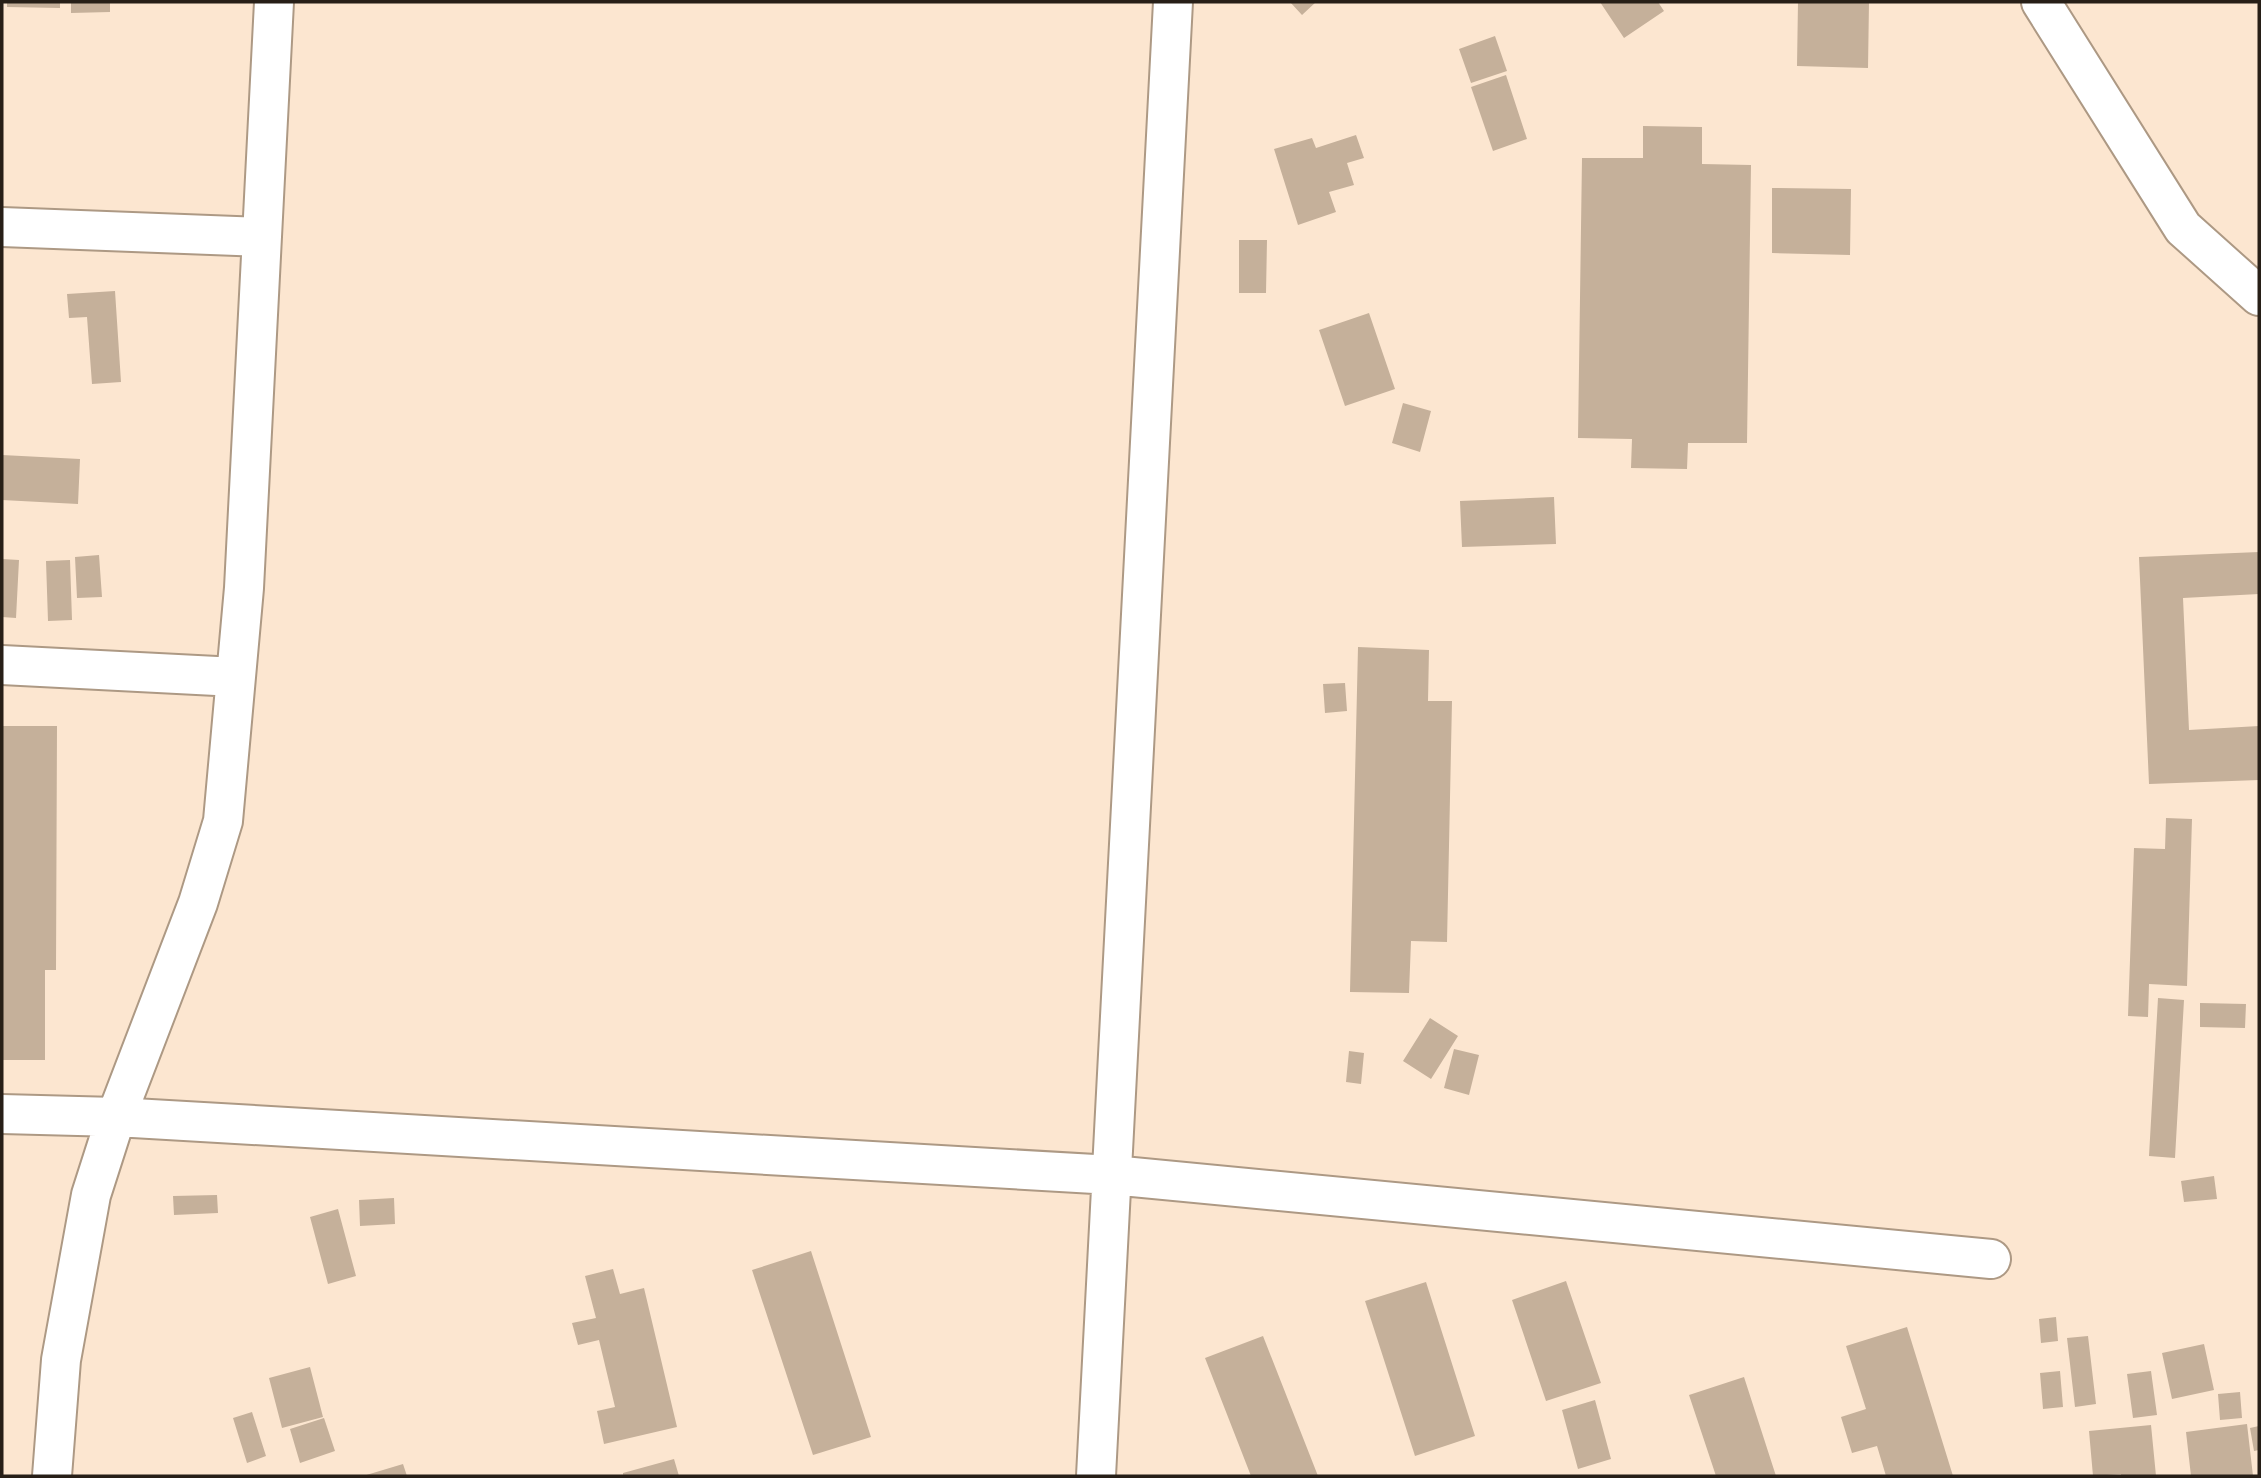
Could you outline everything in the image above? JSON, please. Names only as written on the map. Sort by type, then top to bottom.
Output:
[{"type":"street","points":[[52,1476],[64,1347],[91,1195],[116,1117],[198,903],[223,821],[244,588],[274,2]]},
{"type":"street","points":[[1096,1476],[1173,2]]},
{"type":"street","points":[[2041,2],[2182,228],[2259,296]]},
{"type":"street","points":[[2,227],[262,237]]},
{"type":"street","points":[[2,665],[236,677]]},
{"type":"street","points":[[2,1114],[116,1117],[1112,1175],[1991,1259]]},
{"type":"building","points":[[7,2],[60,2],[60,8],[7,7]]},
{"type":"building","points":[[71,2],[110,2],[110,12],[71,13]]},
{"type":"building","points":[[1290,2],[1316,2],[1302,15]]},
{"type":"building","points":[[1600,2],[1658,2],[1664,11],[1624,38]]},
{"type":"building","points":[[1798,2],[1869,2],[1868,68],[1797,66]]},
{"type":"building","points":[[1495,36],[1507,71],[1471,83],[1459,49]]},
{"type":"building","points":[[1506,75],[1527,139],[1493,151],[1471,87]]},
{"type":"building","points":[[1643,126],[1702,127],[1702,164],[1751,165],[1747,443],[1688,443],[1687,469],[1631,468],[1632,439],[1578,438],[1582,158],[1643,158]]},
{"type":"building","points":[[1356,135],[1364,158],[1347,163],[1354,185],[1329,192],[1336,212],[1298,225],[1274,149],[1312,138],[1316,148]]},
{"type":"building","points":[[1772,188],[1851,189],[1850,255],[1772,253]]},
{"type":"building","points":[[1239,240],[1267,240],[1266,293],[1239,293]]},
{"type":"building","points":[[115,291],[121,382],[92,384],[87,317],[69,318],[67,294]]},
{"type":"building","points":[[1369,313],[1395,389],[1345,406],[1319,330]]},
{"type":"building","points":[[1403,403],[1431,411],[1420,452],[1392,443]]},
{"type":"building","points":[[2,455],[80,459],[78,504],[2,500]]},
{"type":"building","points":[[1554,497],[1556,544],[1462,547],[1460,501]]},
{"type":"building","points":[[2259,552],[2259,594],[2183,598],[2189,730],[2259,726],[2259,780],[2149,784],[2139,557]]},
{"type":"building","points":[[99,555],[102,597],[77,598],[75,557]]},
{"type":"building","points":[[2,559],[19,560],[16,618],[2,617]]},
{"type":"building","points":[[70,560],[72,620],[48,621],[46,561]]},
{"type":"building","points":[[1358,647],[1429,650],[1428,701],[1452,701],[1447,942],[1411,941],[1409,993],[1350,992]]},
{"type":"building","points":[[1345,683],[1347,711],[1325,713],[1323,684]]},
{"type":"building","points":[[2,726],[57,726],[56,970],[45,970],[45,1060],[2,1060]]},
{"type":"building","points":[[2166,818],[2192,819],[2187,986],[2149,984],[2148,1017],[2128,1016],[2134,848],[2165,849]]},
{"type":"building","points":[[2158,998],[2184,1000],[2175,1158],[2149,1156]]},
{"type":"building","points":[[2200,1003],[2246,1004],[2245,1028],[2200,1027]]},
{"type":"building","points":[[1430,1018],[1458,1036],[1431,1079],[1403,1061]]},
{"type":"building","points":[[1454,1049],[1479,1055],[1469,1095],[1444,1088]]},
{"type":"building","points":[[1349,1051],[1364,1053],[1361,1084],[1346,1082]]},
{"type":"building","points":[[2214,1176],[2217,1199],[2184,1202],[2181,1181]]},
{"type":"building","points":[[217,1195],[218,1213],[174,1215],[173,1196]]},
{"type":"building","points":[[394,1198],[395,1224],[360,1226],[359,1200]]},
{"type":"building","points":[[338,1209],[356,1276],[328,1284],[310,1217]]},
{"type":"building","points":[[811,1251],[871,1437],[813,1455],[752,1270]]},
{"type":"building","points":[[613,1269],[620,1294],[644,1288],[677,1427],[604,1444],[597,1411],[615,1407],[599,1340],[578,1345],[572,1323],[596,1318],[585,1276]]},
{"type":"building","points":[[1566,1281],[1601,1383],[1546,1401],[1512,1300]]},
{"type":"building","points":[[1426,1282],[1475,1436],[1415,1456],[1365,1301]]},
{"type":"building","points":[[2056,1317],[2058,1341],[2041,1343],[2039,1319]]},
{"type":"building","points":[[1907,1327],[1953,1476],[1886,1476],[1877,1446],[1852,1453],[1841,1417],[1866,1409],[1846,1346]]},
{"type":"building","points":[[1263,1336],[1318,1476],[1251,1476],[1205,1358]]},
{"type":"building","points":[[2088,1336],[2096,1404],[2075,1407],[2067,1338]]},
{"type":"building","points":[[2204,1344],[2214,1390],[2172,1399],[2162,1353]]},
{"type":"building","points":[[310,1367],[323,1417],[282,1428],[269,1378]]},
{"type":"building","points":[[2060,1371],[2063,1407],[2043,1409],[2040,1373]]},
{"type":"building","points":[[2151,1371],[2157,1415],[2133,1418],[2127,1374]]},
{"type":"building","points":[[1744,1377],[1776,1476],[1716,1476],[1689,1395]]},
{"type":"building","points":[[2240,1392],[2242,1418],[2220,1420],[2218,1394]]},
{"type":"building","points":[[1595,1400],[1611,1459],[1578,1469],[1562,1410]]},
{"type":"building","points":[[252,1412],[266,1456],[247,1463],[233,1418]]},
{"type":"building","points":[[324,1418],[335,1451],[300,1463],[290,1429]]},
{"type":"building","points":[[2247,1424],[2253,1476],[2191,1476],[2186,1432]]},
{"type":"building","points":[[2151,1425],[2156,1476],[2093,1476],[2089,1431]]},
{"type":"building","points":[[2259,1426],[2259,1450],[2254,1451],[2250,1428]]},
{"type":"building","points":[[674,1459],[679,1476],[623,1476],[623,1473]]},
{"type":"building","points":[[403,1464],[407,1476],[363,1476]]}]
